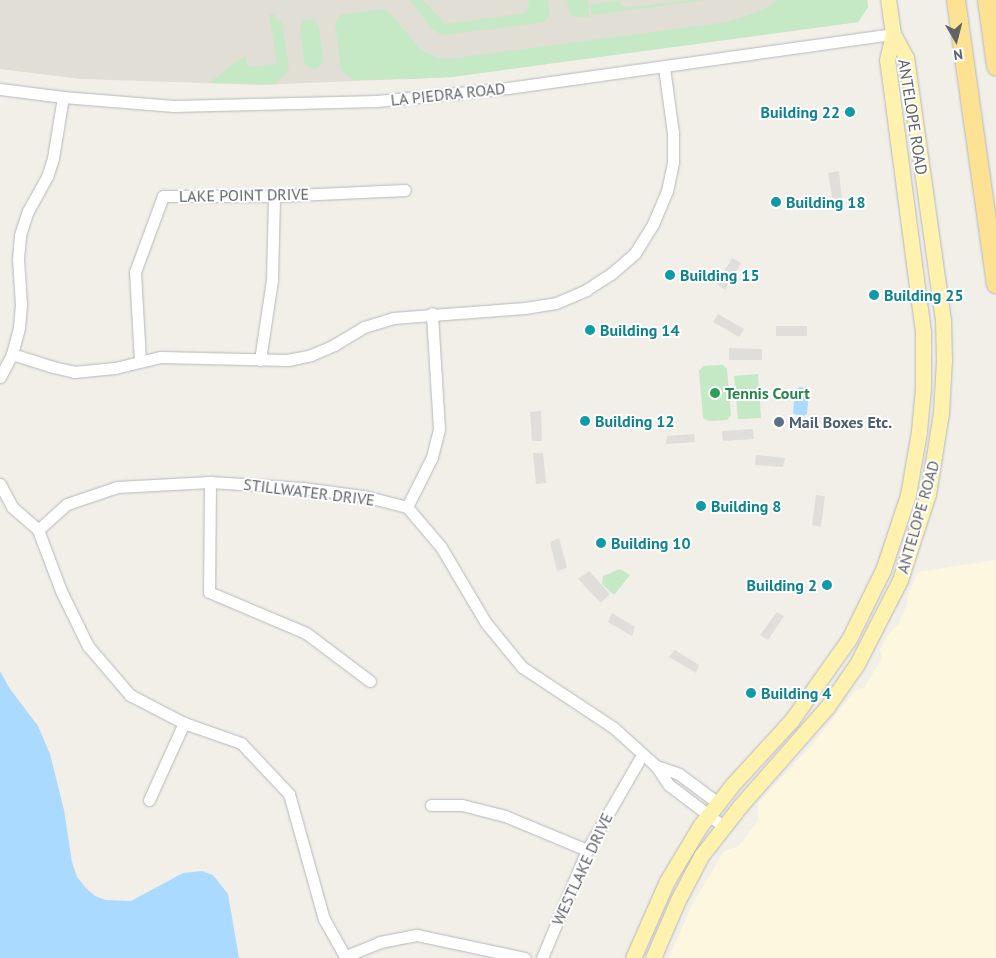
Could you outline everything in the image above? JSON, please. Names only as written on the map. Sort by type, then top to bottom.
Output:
[{"type":"highway","points":[[956,0],[996,284]]},
{"type":"highway","points":[[987,0],[996,66]]},
{"type":"main road","name":"ANTELOPE ROAD","points":[[653,958],[701,856],[723,826],[780,758],[827,707],[857,664],[890,602],[910,556],[934,464],[941,413],[944,360],[943,320],[906,58],[893,34],[888,0]]},
{"type":"main road","name":"ANTELOPE ROAD","points":[[633,958],[667,881],[713,809],[791,721],[849,638],[883,570],[914,467],[923,388],[923,332],[887,60],[893,34]]},
{"type":"street","name":"LA PIEDRA ROAD","points":[[0,88],[63,98],[174,106],[377,101],[490,90],[893,34]]},
{"type":"street","points":[[12,354],[74,372],[115,368],[160,357],[288,360],[311,355],[334,345],[364,327],[393,318],[525,308],[556,302],[586,290],[611,274],[635,253],[653,224],[667,191],[673,162],[673,133],[664,67]]},
{"type":"street","points":[[0,377],[12,354],[19,327],[21,305],[18,259],[20,235],[28,211],[47,177],[53,158],[63,98]]},
{"type":"street","name":"LAKE POINT DRIVE","points":[[140,361],[135,272],[162,196],[274,196],[404,190]]},
{"type":"street","points":[[260,360],[272,280],[274,196]]},
{"type":"street","points":[[432,314],[439,429],[432,457],[407,508],[441,547],[486,623],[522,667],[614,728],[656,766],[669,785],[713,809],[723,826]]},
{"type":"street","points":[[210,482],[209,592],[306,632],[370,680]]},
{"type":"street","name":"STILLWATER DRIVE","points":[[38,530],[67,504],[117,486],[210,482],[303,488],[364,496],[407,508]]},
{"type":"street","points":[[0,484],[12,507],[38,530],[61,591],[88,646],[130,695],[184,723],[241,743],[289,794],[324,919],[346,957],[380,942],[418,935],[525,958]]},
{"type":"street","points":[[149,800],[184,723]]},
{"type":"street","name":"WESTLAKE DRIVE","points":[[542,958],[587,850],[642,755]]},
{"type":"street","points":[[431,805],[462,805],[505,816],[587,850]]},
{"type":"shaded area","points":[[0,0],[867,0],[868,7],[858,22],[451,77],[260,85],[81,79],[0,69]]},
{"type":"shaded area","points":[[839,171],[842,200],[833,202],[828,173]]},
{"type":"shaded area","points":[[732,258],[741,263],[725,290],[717,284]]},
{"type":"shaded area","points":[[718,314],[744,329],[739,337],[713,322]]},
{"type":"shaded area","points":[[776,326],[807,326],[807,336],[776,336]]},
{"type":"shaded area","points":[[729,348],[762,349],[762,360],[729,360]]},
{"type":"shaded area","points":[[541,411],[542,441],[532,441],[530,412]]},
{"type":"shaded area","points":[[753,429],[754,439],[723,441],[722,431]]},
{"type":"shaded area","points":[[694,434],[695,442],[666,444],[667,436]]},
{"type":"shaded area","points":[[533,453],[543,453],[546,483],[536,484]]},
{"type":"shaded area","points":[[756,455],[785,458],[783,467],[755,465]]},
{"type":"shaded area","points":[[816,495],[825,496],[821,527],[812,525]]},
{"type":"shaded area","points":[[559,538],[567,568],[557,571],[550,542]]},
{"type":"shaded area","points":[[996,560],[996,958],[669,958],[692,905],[724,851],[738,847],[758,821],[758,803],[812,745],[855,691],[864,688],[882,658],[880,650],[889,633],[898,625],[918,572]]},
{"type":"shaded area","points":[[589,571],[610,594],[601,603],[578,579]]},
{"type":"shaded area","points":[[777,612],[784,616],[768,640],[760,635]]},
{"type":"shaded area","points":[[612,613],[635,627],[632,636],[608,622]]},
{"type":"shaded area","points":[[675,650],[699,665],[696,673],[669,657]]},
{"type":"green space","points":[[410,0],[423,0],[445,24],[526,13],[529,7],[528,0],[548,0],[550,14],[545,22],[442,35],[433,30]]},
{"type":"green space","points":[[567,0],[588,0],[589,17],[573,17],[569,11]]},
{"type":"green space","points":[[704,0],[592,15],[590,5],[619,1],[625,8]]},
{"type":"green space","points":[[778,0],[867,0],[868,7],[858,22],[451,77],[413,79],[354,80],[341,70],[335,24],[340,15],[382,9],[388,11],[421,50],[437,58],[449,59],[728,22],[763,10]]},
{"type":"green space","points":[[274,14],[275,18],[282,22],[289,69],[276,84],[209,83],[246,55],[248,68],[277,63],[269,15]]},
{"type":"green space","points":[[309,19],[315,21],[319,27],[323,58],[322,64],[315,69],[305,66],[300,28],[303,21]]},
{"type":"green space","name":"Tennis Court","points":[[723,365],[727,369],[731,415],[727,420],[709,421],[703,418],[699,371],[703,366]]},
{"type":"green space","points":[[758,374],[761,418],[738,419],[734,376]]},
{"type":"green space","points":[[620,569],[630,575],[614,595],[602,584],[603,576]]},
{"type":"water","points":[[800,387],[805,388],[809,392],[807,414],[801,417],[793,413],[795,390]]},
{"type":"water","points":[[0,671],[10,689],[38,726],[50,754],[64,810],[72,862],[77,877],[86,888],[95,896],[106,900],[131,901],[183,873],[202,871],[213,875],[228,894],[239,958],[0,958]]},
{"type":"place","name":"Building 22","points":[[850,112]]},
{"type":"place","name":"Building 18","points":[[776,202]]},
{"type":"place","name":"Building 15","points":[[670,275]]},
{"type":"place","name":"Building 25","points":[[874,295]]},
{"type":"place","name":"Building 14","points":[[590,330]]},
{"type":"place","name":"Tennis Court","points":[[715,393]]},
{"type":"place","name":"Building 12","points":[[585,421]]},
{"type":"place","name":"Mail Boxes Etc.","points":[[779,422]]},
{"type":"place","name":"Building 8","points":[[701,506]]},
{"type":"place","name":"Building 10","points":[[601,543]]},
{"type":"place","name":"Building 2","points":[[827,585]]},
{"type":"place","name":"Building 4","points":[[751,693]]}]
